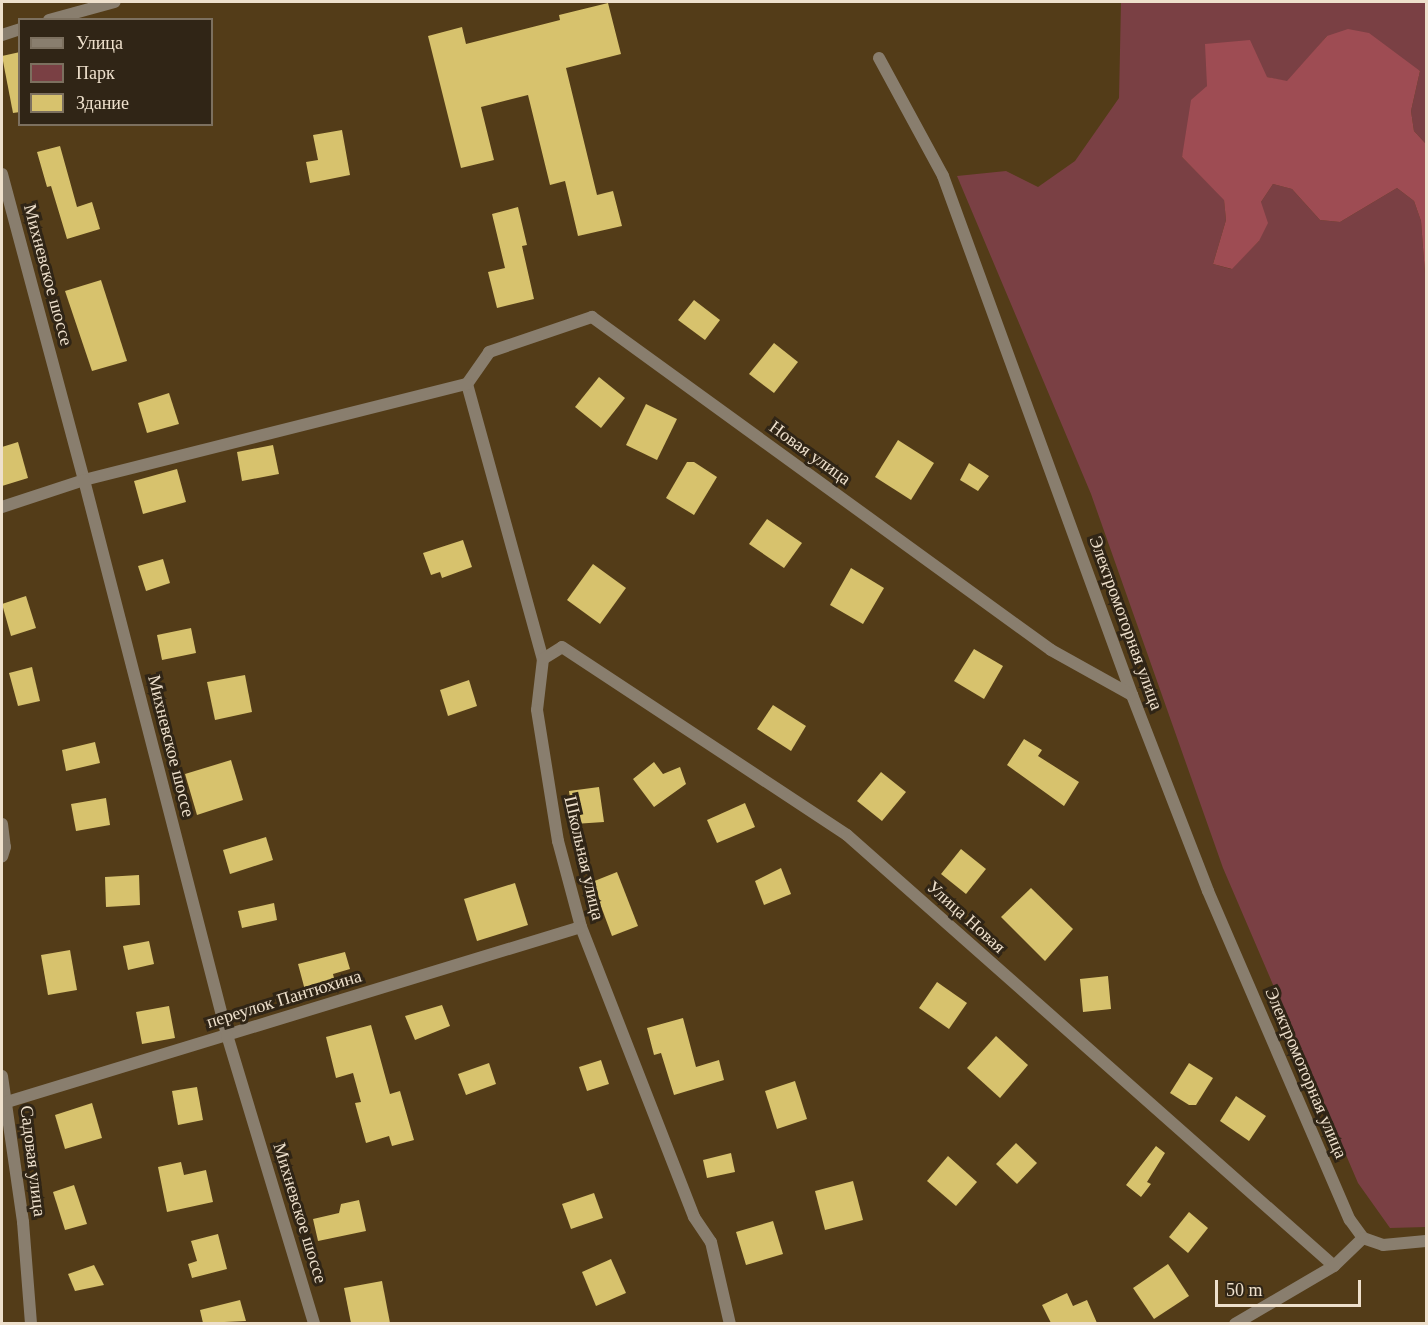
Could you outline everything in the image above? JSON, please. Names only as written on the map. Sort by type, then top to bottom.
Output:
[{"type":"street","points":[[56,18],[115,2]]},
{"type":"street","points":[[2,34],[18,30]]},
{"type":"street","name":"Электромоторная улица","points":[[879,58],[943,176],[1132,695],[1208,891],[1341,1201],[1350,1220],[1363,1238]]},
{"type":"street","name":"Михневское шоссе","points":[[2,174],[84,480],[227,1035],[314,1323]]},
{"type":"street","name":"Новая улица","points":[[467,384],[489,351],[592,317],[1051,650],[1132,695]]},
{"type":"street","points":[[2,507],[84,480],[467,384]]},
{"type":"street","name":"Школьная улица","points":[[467,384],[543,659],[537,710],[558,841],[581,927],[694,1217],[711,1242],[730,1323]]},
{"type":"street","name":"Улица Новая","points":[[543,659],[562,647],[847,835],[1334,1266]]},
{"type":"street","points":[[2,824],[5,847],[2,857]]},
{"type":"street","name":"переулок Пантюхина","points":[[4,1106],[581,927]]},
{"type":"street","name":"Садовая улица","points":[[2,1076],[4,1106],[23,1222],[31,1323]]},
{"type":"street","points":[[1235,1323],[1334,1266],[1363,1238],[1383,1245],[1426,1241]]},
{"type":"green space","points":[[1121,2],[1426,2],[1426,144],[1414,131],[1411,111],[1420,71],[1327,36],[1288,82],[1267,77],[1207,86],[1182,157],[1224,199],[1226,220],[1213,264],[1231,269],[1259,241],[1261,202],[1273,184],[1292,189],[1320,220],[1340,222],[1397,188],[1414,201],[1421,221],[1426,286],[1426,1227],[1390,1228],[1358,1183],[1223,868],[1091,494],[957,176],[1006,171],[1038,187],[1075,161],[1119,98]]},
{"type":"shaded area","points":[[1348,29],[1369,33],[1420,71],[1411,111],[1414,131],[1426,144],[1426,286],[1421,221],[1414,201],[1397,188],[1340,222],[1320,220],[1292,189],[1273,184],[1261,202],[1268,223],[1259,241],[1232,269],[1213,264],[1226,220],[1224,200],[1182,157],[1191,100],[1207,86],[1205,44],[1250,40],[1267,77],[1287,81],[1327,36]]},
{"type":"building","points":[[608,3],[621,54],[566,68],[597,195],[613,191],[622,226],[578,236],[565,181],[550,185],[528,95],[481,107],[494,160],[461,168],[428,36],[462,27],[466,44],[560,20],[559,15]]},
{"type":"building","points":[[18,52],[18,112],[13,113],[2,56]]},
{"type":"building","points":[[342,130],[350,175],[310,183],[306,162],[318,160],[313,135]]},
{"type":"building","points":[[60,146],[77,207],[92,202],[100,229],[67,239],[51,186],[47,187],[37,152]]},
{"type":"building","points":[[518,207],[527,245],[522,246],[534,299],[497,308],[488,272],[505,268],[492,214]]},
{"type":"building","points":[[101,280],[127,361],[92,371],[65,291]]},
{"type":"building","points":[[694,300],[720,320],[705,340],[678,320]]},
{"type":"building","points":[[774,343],[798,362],[774,393],[749,374]]},
{"type":"building","points":[[599,377],[625,398],[601,428],[575,407]]},
{"type":"building","points":[[169,393],[179,424],[147,433],[138,403]]},
{"type":"building","points":[[646,404],[677,419],[657,460],[626,445]]},
{"type":"building","points":[[898,440],[934,463],[911,500],[875,477]]},
{"type":"building","points":[[18,442],[28,478],[2,486],[2,447]]},
{"type":"building","points":[[273,445],[279,474],[242,481],[237,452]]},
{"type":"building","points":[[687,462],[694,462],[717,477],[694,515],[666,498]]},
{"type":"building","points":[[969,463],[989,476],[978,491],[960,480]]},
{"type":"building","points":[[177,469],[186,502],[143,514],[134,481]]},
{"type":"building","points":[[767,519],[802,543],[784,568],[749,544]]},
{"type":"building","points":[[463,540],[472,567],[442,578],[440,572],[431,575],[423,553]]},
{"type":"building","points":[[163,559],[170,583],[146,591],[138,566]]},
{"type":"building","points":[[593,564],[626,588],[600,624],[567,600]]},
{"type":"building","points":[[851,568],[884,588],[863,624],[830,605]]},
{"type":"building","points":[[26,596],[36,628],[11,636],[2,604]]},
{"type":"building","points":[[191,628],[196,653],[162,660],[157,635]]},
{"type":"building","points":[[974,649],[1003,666],[984,699],[954,681]]},
{"type":"building","points":[[32,667],[40,701],[18,706],[9,673]]},
{"type":"building","points":[[245,675],[252,712],[215,720],[207,682]]},
{"type":"building","points":[[469,680],[477,706],[448,716],[440,690]]},
{"type":"building","points":[[773,705],[806,726],[791,751],[757,729]]},
{"type":"building","points":[[1024,739],[1042,750],[1038,756],[1079,782],[1064,806],[1007,765]]},
{"type":"building","points":[[95,742],[100,763],[66,771],[62,750]]},
{"type":"building","points":[[231,760],[243,800],[197,815],[185,774]]},
{"type":"building","points":[[654,762],[663,774],[680,767],[686,784],[654,807],[633,779]]},
{"type":"building","points":[[881,772],[906,792],[882,821],[857,801]]},
{"type":"building","points":[[599,787],[604,822],[574,824],[569,791]]},
{"type":"building","points":[[106,798],[110,825],[76,831],[71,804]]},
{"type":"building","points":[[745,803],[755,827],[717,843],[707,820]]},
{"type":"building","points":[[266,837],[273,860],[230,874],[223,850]]},
{"type":"building","points":[[961,849],[986,869],[966,894],[941,874]]},
{"type":"building","points":[[781,868],[791,894],[764,905],[755,881]]},
{"type":"building","points":[[617,872],[638,926],[612,936],[592,882]]},
{"type":"building","points":[[139,875],[140,905],[106,907],[105,877]]},
{"type":"building","points":[[515,883],[528,925],[477,941],[464,899]]},
{"type":"building","points":[[1031,888],[1073,929],[1045,961],[1001,917]]},
{"type":"building","points":[[274,903],[277,920],[242,928],[238,911]]},
{"type":"building","points":[[149,941],[154,964],[128,970],[123,946]]},
{"type":"building","points":[[70,950],[77,990],[48,995],[41,955]]},
{"type":"building","points":[[345,952],[350,969],[333,974],[336,986],[306,994],[298,964]]},
{"type":"building","points":[[1108,976],[1111,1009],[1083,1012],[1080,979]]},
{"type":"building","points":[[937,982],[967,1003],[949,1029],[919,1008]]},
{"type":"building","points":[[442,1005],[450,1026],[415,1040],[405,1016]]},
{"type":"building","points":[[169,1006],[175,1038],[142,1044],[136,1012]]},
{"type":"building","points":[[683,1018],[696,1067],[719,1060],[724,1080],[674,1095],[661,1053],[654,1055],[647,1028]]},
{"type":"building","points":[[371,1025],[390,1094],[400,1091],[414,1140],[392,1146],[389,1136],[366,1143],[355,1103],[361,1102],[353,1073],[336,1078],[326,1037]]},
{"type":"building","points":[[996,1036],[1028,1065],[1000,1098],[967,1068]]},
{"type":"building","points":[[601,1060],[609,1084],[587,1091],[579,1067]]},
{"type":"building","points":[[489,1063],[496,1084],[466,1095],[458,1074]]},
{"type":"building","points":[[1189,1063],[1213,1078],[1196,1105],[1189,1105],[1170,1093]]},
{"type":"building","points":[[795,1081],[807,1119],[777,1129],[765,1091]]},
{"type":"building","points":[[197,1087],[203,1120],[178,1125],[172,1091]]},
{"type":"building","points":[[1236,1096],[1266,1116],[1249,1141],[1220,1121]]},
{"type":"building","points":[[92,1103],[102,1138],[65,1149],[55,1115]]},
{"type":"building","points":[[1016,1143],[1037,1163],[1017,1184],[996,1164]]},
{"type":"building","points":[[1156,1146],[1165,1153],[1147,1182],[1151,1184],[1141,1197],[1126,1185]]},
{"type":"building","points":[[731,1153],[735,1172],[707,1178],[703,1160]]},
{"type":"building","points":[[948,1156],[977,1182],[956,1206],[927,1181]]},
{"type":"building","points":[[181,1162],[184,1175],[206,1170],[213,1202],[167,1212],[158,1167]]},
{"type":"building","points":[[853,1181],[863,1220],[825,1230],[815,1191]]},
{"type":"building","points":[[74,1185],[87,1224],[65,1230],[53,1192]]},
{"type":"building","points":[[594,1193],[603,1218],[571,1229],[562,1204]]},
{"type":"building","points":[[359,1200],[366,1231],[318,1241],[313,1219],[339,1213],[341,1204]]},
{"type":"building","points":[[1189,1212],[1208,1228],[1188,1253],[1169,1237]]},
{"type":"building","points":[[773,1221],[783,1254],[746,1265],[736,1232]]},
{"type":"building","points":[[218,1234],[227,1269],[192,1278],[188,1264],[197,1261],[191,1241]]},
{"type":"building","points":[[611,1259],[626,1293],[596,1306],[582,1272]]},
{"type":"building","points":[[1168,1264],[1189,1296],[1154,1319],[1133,1288]]},
{"type":"building","points":[[94,1265],[104,1285],[75,1291],[68,1274]]},
{"type":"building","points":[[382,1281],[390,1323],[351,1323],[344,1288]]},
{"type":"building","points":[[1067,1293],[1073,1306],[1087,1300],[1097,1323],[1051,1323],[1042,1305]]},
{"type":"building","points":[[240,1300],[246,1321],[203,1323],[200,1310]]}]
